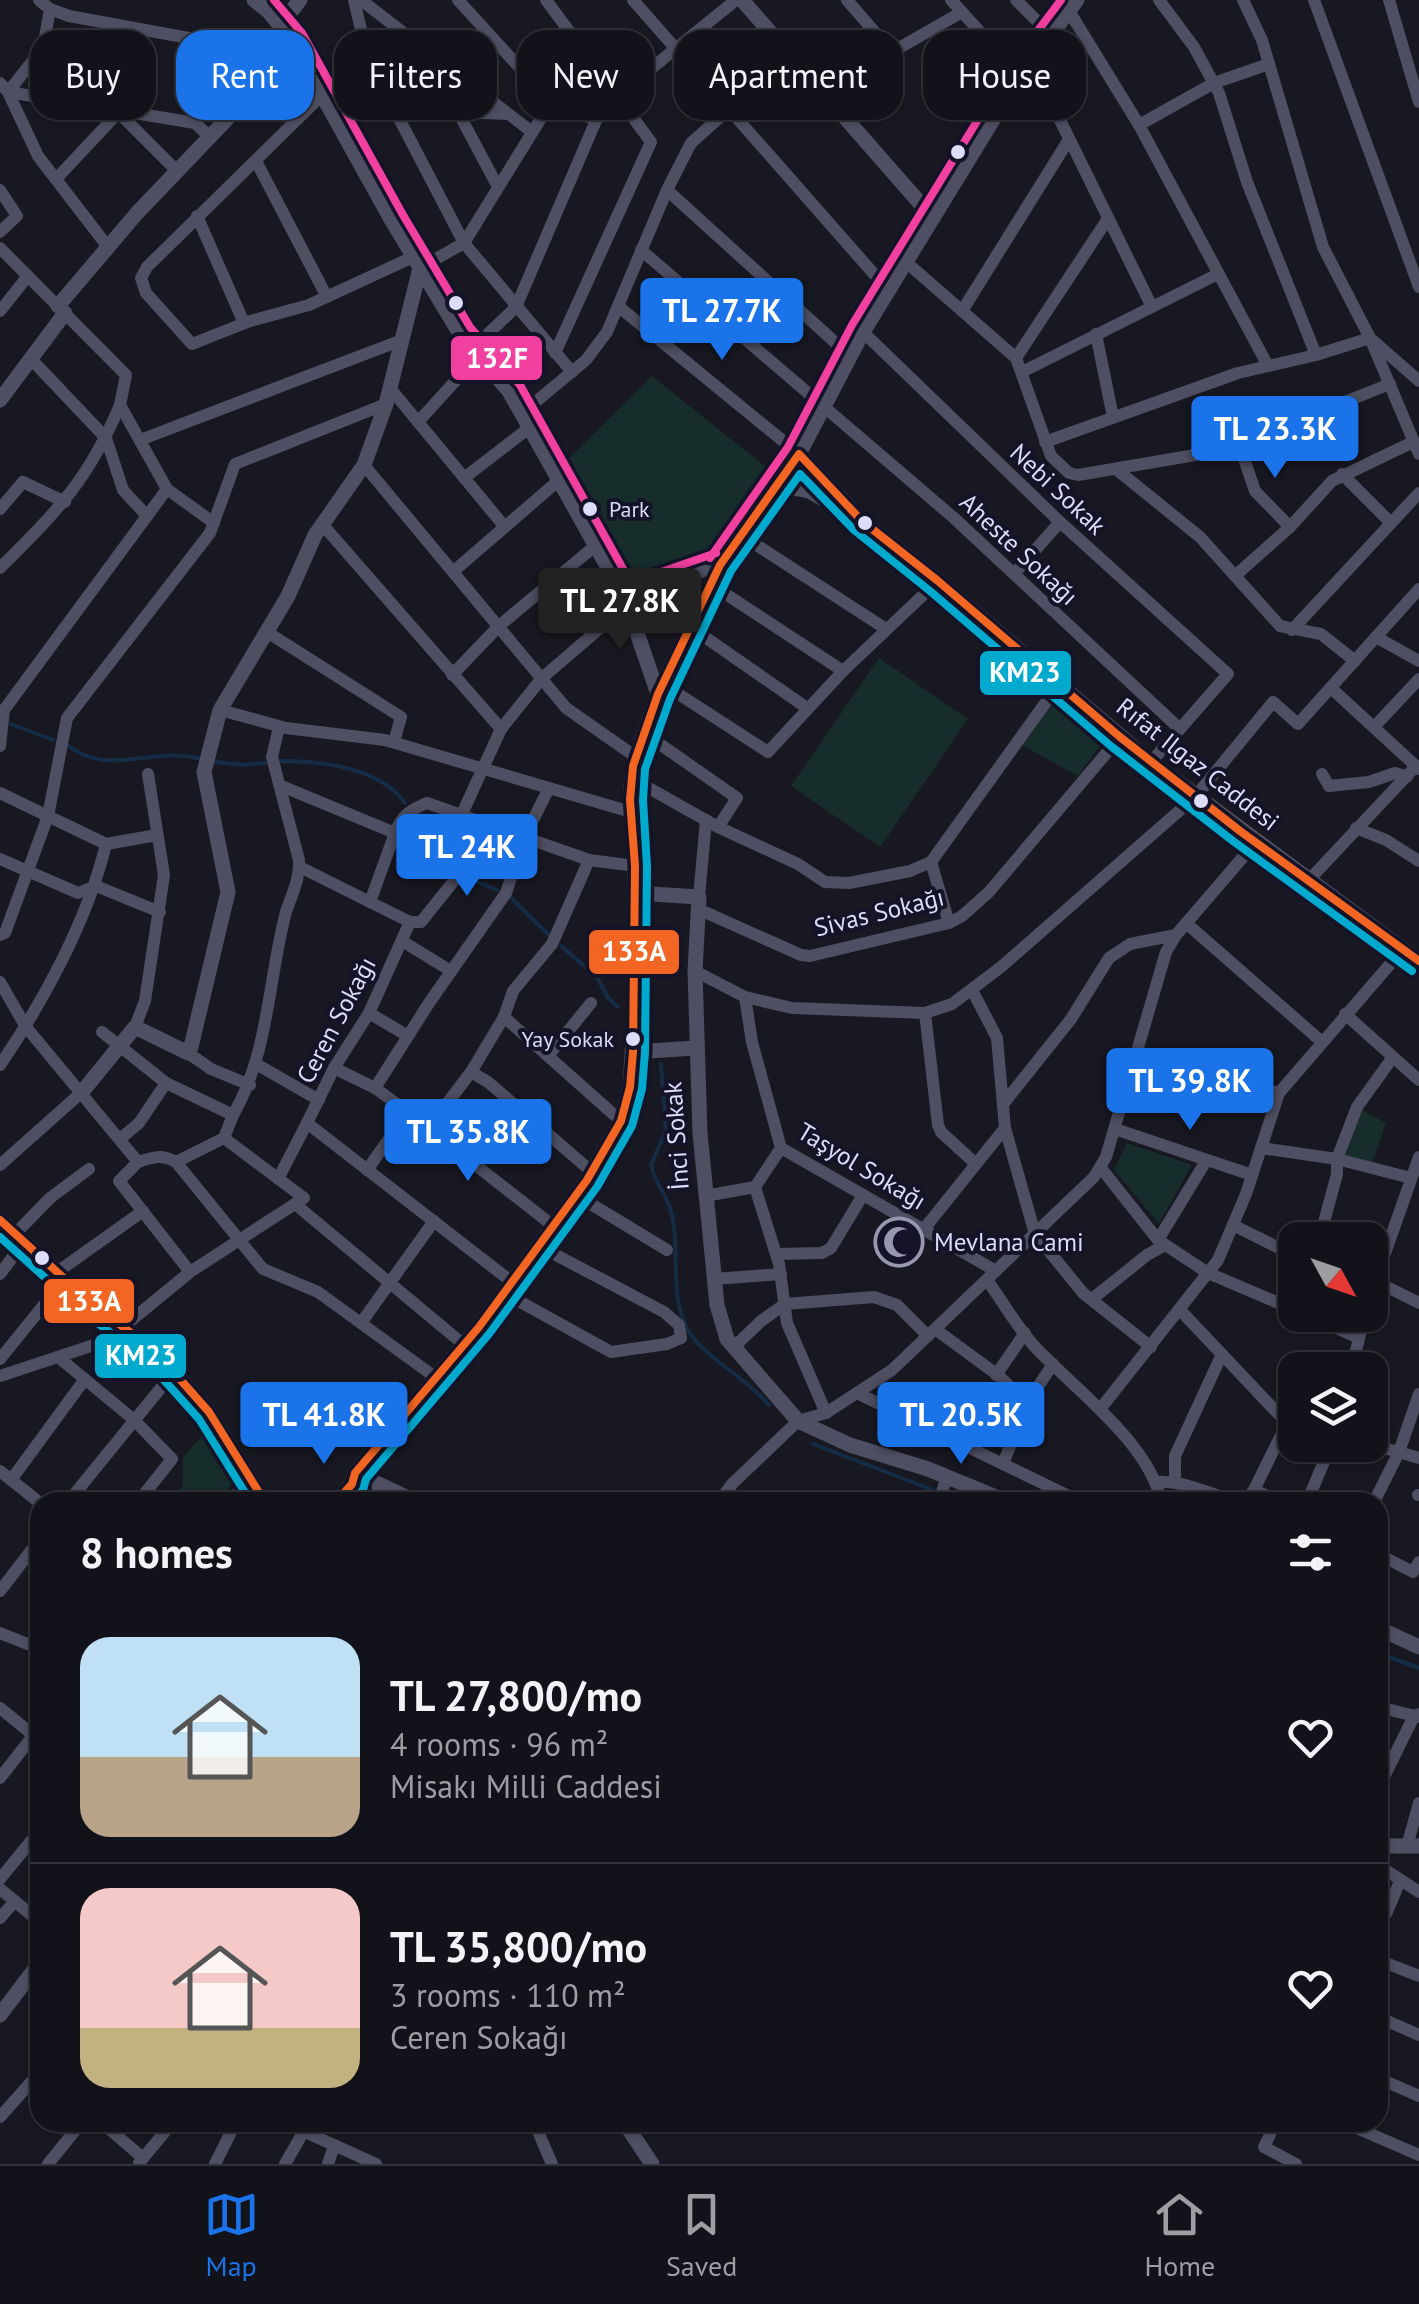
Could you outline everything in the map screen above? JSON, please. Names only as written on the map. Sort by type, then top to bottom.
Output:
[{"type":"street","points":[[254,0],[285,30]]},
{"type":"street","points":[[281,24],[300,0]]},
{"type":"street","points":[[358,0],[363,30]]},
{"type":"street","points":[[358,0],[532,132]]},
{"type":"street","points":[[458,0],[517,65]]},
{"type":"street","points":[[546,0],[568,30]]},
{"type":"street","points":[[633,0],[674,49],[654,65]]},
{"type":"street","points":[[699,30],[739,0],[766,30]]},
{"type":"street","points":[[847,0],[873,30]]},
{"type":"street","points":[[951,0],[978,30]]},
{"type":"street","points":[[1016,0],[1046,30]]},
{"type":"street","points":[[1159,0],[1214,82],[1276,260],[1316,356]]},
{"type":"street","points":[[1236,575],[1342,474],[1416,448],[1370,338],[1323,247],[1269,64],[1243,0]]},
{"type":"street","points":[[1314,0],[1419,287]]},
{"type":"street","points":[[1388,0],[1416,80],[1419,102]]},
{"type":"street","points":[[4,88],[43,48],[44,4],[68,16],[176,36]]},
{"type":"street","points":[[1053,30],[1072,4],[1267,364]]},
{"type":"street","points":[[903,46],[962,12]]},
{"type":"street","points":[[1138,125],[1214,82],[1269,64]]},
{"type":"street","points":[[314,80],[460,334],[508,391],[626,601],[661,689],[768,752],[843,670],[938,581]]},
{"type":"street","points":[[4,88],[30,93]]},
{"type":"street","points":[[4,88],[38,156],[108,247]]},
{"type":"street","points":[[322,94],[197,216],[141,278],[146,293],[192,344],[309,305],[464,243],[540,120]]},
{"type":"street","points":[[497,114],[508,114]]},
{"type":"street","points":[[156,117],[195,123],[211,138]]},
{"type":"street","points":[[56,180],[109,120]]},
{"type":"street","points":[[126,120],[178,172]]},
{"type":"street","points":[[0,400],[108,247],[228,120]]},
{"type":"street","points":[[399,120],[464,243],[572,372]]},
{"type":"street","points":[[462,120],[498,188]]},
{"type":"street","points":[[418,422],[516,307],[596,120]]},
{"type":"street","points":[[554,353],[652,142],[635,120]]},
{"type":"street","points":[[464,478],[525,421],[606,332],[690,143],[716,120]]},
{"type":"street","points":[[737,120],[888,290]]},
{"type":"street","points":[[847,120],[933,218]]},
{"type":"street","points":[[332,1492],[344,1478],[355,1473],[508,1288],[592,1172],[621,1121],[630,1087],[633,1052],[635,866],[631,778],[644,733],[689,626],[720,565],[799,454],[863,332],[993,120]]},
{"type":"street","points":[[1059,120],[1151,305]]},
{"type":"street","points":[[962,311],[1068,140]]},
{"type":"street","points":[[256,161],[326,297]]},
{"type":"street","points":[[0,190],[16,216],[0,232]]},
{"type":"street","points":[[667,190],[850,355]]},
{"type":"street","points":[[197,216],[244,324]]},
{"type":"street","points":[[1020,365],[1107,220]]},
{"type":"street","points":[[0,248],[126,375],[120,405],[91,466],[65,502],[0,568]]},
{"type":"street","name":"Aheste Sokağı","points":[[641,250],[1014,574],[1180,729]]},
{"type":"street","points":[[188,1053],[228,892],[204,772],[220,710],[267,632],[322,524],[364,465],[388,396],[417,262]]},
{"type":"street","points":[[906,262],[1020,365],[1051,456],[1069,473],[1240,448],[1390,384]]},
{"type":"street","points":[[1020,365],[1096,334],[1218,274]]},
{"type":"street","points":[[0,311],[28,276]]},
{"type":"street","points":[[618,306],[799,454]]},
{"type":"street","name":"Nebi Sokak","points":[[863,332],[1060,522],[1228,674],[1180,729]]},
{"type":"street","points":[[1096,334],[1113,417]]},
{"type":"street","points":[[1045,442],[1267,364],[1316,356],[1370,338]]},
{"type":"street","points":[[1370,338],[1419,381]]},
{"type":"street","points":[[140,440],[402,340]]},
{"type":"street","points":[[31,359],[106,438],[123,490],[147,516]]},
{"type":"street","points":[[388,396],[418,422],[504,526]]},
{"type":"street","points":[[0,934],[5,933],[30,872],[48,816],[67,718],[210,533],[235,464],[388,396]]},
{"type":"street","points":[[120,405],[166,489],[214,524]]},
{"type":"street","points":[[1240,448],[1255,491],[1290,526]]},
{"type":"street","name":"Rıfat Ilgaz Caddesi","points":[[799,454],[862,521]]},
{"type":"street","points":[[364,465],[566,708],[636,757]]},
{"type":"street","points":[[1116,469],[1200,537],[1280,626],[1321,634],[1355,661]]},
{"type":"street","points":[[1342,474],[1390,522]]},
{"type":"street","points":[[0,509],[23,482],[65,502]]},
{"type":"street","points":[[455,570],[558,482]]},
{"type":"street","name":"Rıfat Ilgaz Caddesi","points":[[777,484],[809,490],[862,521],[1151,762],[1419,961]]},
{"type":"street","points":[[0,746],[4,704],[166,489]]},
{"type":"street","points":[[1292,630],[1419,494]]},
{"type":"street","points":[[1014,574],[1060,522]]},
{"type":"street","points":[[322,524],[502,728]]},
{"type":"street","points":[[741,535],[886,629]]},
{"type":"street","points":[[452,674],[500,625],[595,546]]},
{"type":"street","points":[[461,816],[502,728],[542,678],[626,601],[720,565]]},
{"type":"street","points":[[712,585],[843,670]]},
{"type":"street","points":[[694,970],[745,997],[792,1008],[925,1013],[952,1004],[1196,796],[1273,702],[1298,724],[1419,589]]},
{"type":"street","points":[[689,626],[807,708]]},
{"type":"street","points":[[267,632],[401,717],[394,742]]},
{"type":"street","points":[[1376,637],[1419,661]]},
{"type":"street","points":[[1374,727],[1419,679]]},
{"type":"street","points":[[631,778],[835,884],[910,871],[931,862],[1059,684]]},
{"type":"street","points":[[1330,688],[1374,727],[1414,771]]},
{"type":"street","points":[[220,710],[279,727],[394,742],[632,812]]},
{"type":"street","points":[[176,1162],[224,1138],[256,1064],[287,910],[300,875],[272,757],[279,727]]},
{"type":"street","points":[[1151,762],[1180,729]]},
{"type":"street","points":[[644,733],[737,798],[712,823]]},
{"type":"street","name":"Sivas Sokağı","points":[[635,892],[698,903],[810,956],[950,923],[989,892],[1120,737]]},
{"type":"street","points":[[1322,774],[1329,786],[1369,782],[1414,771]]},
{"type":"street","points":[[1309,880],[1414,771]]},
{"type":"street","points":[[0,1164],[82,1092],[136,1026],[145,1001],[164,874],[148,774]]},
{"type":"street","points":[[279,785],[395,833]]},
{"type":"street","points":[[375,1088],[506,893],[525,836],[548,788]]},
{"type":"street","points":[[0,792],[106,844],[158,835]]},
{"type":"street","points":[[370,902],[398,822],[409,811],[426,804],[589,860],[635,866]]},
{"type":"street","points":[[300,866],[410,922],[421,922],[457,877],[479,822]]},
{"type":"street","name":"İnci Sokak","points":[[712,823],[698,903],[694,970],[704,1196],[714,1279],[721,1324],[734,1347],[798,1421]]},
{"type":"street","points":[[1356,828],[1386,840],[1419,861]]},
{"type":"street","points":[[734,1492],[798,1421],[826,1413],[892,1370],[1102,1168],[1166,952],[1176,935],[1256,842]]},
{"type":"street","points":[[0,1065],[26,1027],[96,886],[106,844]]},
{"type":"street","points":[[0,859],[78,893],[96,886],[160,912]]},
{"type":"street","points":[[429,1128],[471,1072],[504,1017],[512,991],[552,944],[589,860]]},
{"type":"street","points":[[931,862],[950,923]]},
{"type":"street","name":"Ceren Sokağı","points":[[410,922],[369,1014],[334,1068],[307,1124],[434,1221],[508,1288],[611,1352],[667,1344],[681,1338],[679,1325],[664,1312],[537,1245]]},
{"type":"street","points":[[1186,923],[1322,1042]]},
{"type":"street","points":[[1004,1103],[1071,1019],[1109,958],[1130,944],[1176,935]]},
{"type":"street","points":[[402,941],[451,971]]},
{"type":"street","points":[[1101,1408],[1218,1260],[1280,1093],[1404,948]]},
{"type":"street","points":[[0,982],[26,1027],[138,1162]]},
{"type":"street","points":[[972,990],[997,1038],[1005,1128],[1035,1234],[1092,1299],[1152,1347]]},
{"type":"street","name":"Taşyol Sokağı","points":[[745,997],[752,1042],[781,1148],[924,1229],[992,1276]]},
{"type":"street","points":[[548,1056],[591,1004]]},
{"type":"street","points":[[925,1013],[938,1125],[976,1164]]},
{"type":"street","points":[[369,1014],[408,1036]]},
{"type":"street","points":[[1345,1014],[1419,1080]]},
{"type":"street","points":[[504,1017],[621,1121]]},
{"type":"street","points":[[136,1026],[188,1053],[211,1070],[250,1084]]},
{"type":"street","points":[[102,1032],[166,1083],[233,1115]]},
{"type":"street","points":[[633,1052],[696,1048]]},
{"type":"street","points":[[1136,1052],[1280,1093]]},
{"type":"street","points":[[1324,1222],[1337,1160],[1357,1106],[1393,1057]]},
{"type":"street","points":[[256,1064],[318,1100]]},
{"type":"street","points":[[334,1068],[375,1088],[552,1224]]},
{"type":"street","points":[[471,1072],[488,1082],[592,1172]]},
{"type":"street","points":[[120,1139],[140,1123],[166,1083]]},
{"type":"street","points":[[367,1170],[408,1112]]},
{"type":"street","points":[[278,1179],[307,1124]]},
{"type":"street","points":[[924,1229],[1005,1128]]},
{"type":"street","points":[[1115,1129],[1252,1175]]},
{"type":"street","points":[[224,1138],[278,1179],[387,1283],[464,1344]]},
{"type":"street","points":[[704,1196],[755,1187],[781,1148]]},
{"type":"street","points":[[1261,1148],[1337,1160],[1412,1178]]},
{"type":"street","points":[[190,1272],[120,1181],[138,1162],[156,1156],[167,1156],[176,1162],[263,1269],[318,1292],[436,1378]]},
{"type":"street","points":[[1388,1245],[1419,1157]]},
{"type":"street","points":[[1092,1299],[1162,1242],[1206,1161]]},
{"type":"street","points":[[1102,1168],[1162,1242],[1208,1273],[1278,1303]]},
{"type":"street","points":[[0,1274],[19,1238],[50,1198],[89,1169]]},
{"type":"street","points":[[755,1187],[777,1254],[793,1341],[826,1413]]},
{"type":"street","points":[[777,1254],[822,1253],[831,1248],[863,1194]]},
{"type":"street","points":[[576,1195],[667,1250]]},
{"type":"street","points":[[0,1376],[126,1330],[190,1272],[300,1201]]},
{"type":"street","points":[[0,1359],[60,1276],[142,1211]]},
{"type":"street","points":[[0,1220],[60,1276],[155,1351],[209,1412],[257,1492]]},
{"type":"street","points":[[361,1323],[434,1221]]},
{"type":"street","points":[[1233,1224],[1278,1247]]},
{"type":"street","points":[[714,1279],[780,1274]]},
{"type":"street","points":[[992,1276],[1025,1333],[1101,1408],[1157,1482],[1159,1492]]},
{"type":"street","points":[[1388,1296],[1419,1303]]},
{"type":"street","points":[[734,1347],[785,1304],[874,1297],[897,1305],[931,1333],[996,1375],[1027,1403]]},
{"type":"street","points":[[1180,1310],[1278,1411]]},
{"type":"street","points":[[1345,1332],[1359,1338]]},
{"type":"street","points":[[1356,1352],[1361,1332]]},
{"type":"street","points":[[996,1375],[1025,1333]]},
{"type":"street","points":[[1175,1481],[1175,1456],[1222,1354]]},
{"type":"street","points":[[58,1356],[133,1419],[172,1459],[146,1492]]},
{"type":"street","points":[[1002,1464],[1027,1403],[1053,1364]]},
{"type":"street","points":[[76,1492],[173,1373]]},
{"type":"street","points":[[30,1495],[5,1479],[84,1380]]},
{"type":"street","points":[[857,1393],[1058,1492]]},
{"type":"street","points":[[1379,1492],[1418,1402]]},
{"type":"street","points":[[798,1421],[850,1445],[985,1492]]},
{"type":"street","points":[[1258,1492],[1254,1490],[1278,1447]]},
{"type":"street","points":[[1388,1449],[1419,1458]]},
{"type":"street","points":[[1310,1492],[1324,1462]]},
{"type":"street","points":[[355,1473],[387,1492]]},
{"type":"street","points":[[345,1492],[355,1473]]},
{"type":"street","points":[[943,1492],[947,1476]]},
{"type":"street","points":[[239,1492],[250,1480]]},
{"type":"street","points":[[1157,1482],[1175,1481],[1206,1492]]},
{"type":"street","points":[[1042,1492],[1044,1486]]},
{"type":"street","points":[[0,1591],[30,1552]]},
{"type":"street","points":[[1388,1559],[1414,1572],[1419,1562]]},
{"type":"street","points":[[1388,1633],[1419,1647]]},
{"type":"street","points":[[0,1634],[30,1643]]},
{"type":"street","points":[[0,1708],[30,1729]]},
{"type":"street","points":[[1388,1710],[1417,1716],[1388,1770]]},
{"type":"street","points":[[0,1778],[30,1743]]},
{"type":"street","points":[[1413,1846],[1419,1803]]},
{"type":"street","points":[[0,1878],[30,1842]]},
{"type":"street","points":[[1388,1872],[1419,1892]]},
{"type":"street","points":[[1388,1910],[1400,1881]]},
{"type":"street","points":[[0,1889],[30,1914]]},
{"type":"street","points":[[0,1918],[15,1902]]},
{"type":"street","points":[[1388,1964],[1419,1976]]},
{"type":"street","points":[[0,2015],[30,1988]]},
{"type":"street","points":[[1388,2021],[1419,2035]]},
{"type":"street","points":[[0,2117],[30,2082]]},
{"type":"street","points":[[1388,2082],[1419,2096]]},
{"type":"street","points":[[48,2164],[74,2132]]},
{"type":"street","points":[[111,2132],[141,2161],[165,2132]]},
{"type":"street","points":[[216,2164],[231,2132]]},
{"type":"street","points":[[285,2164],[304,2132]]},
{"type":"street","points":[[312,2132],[376,2164]]},
{"type":"street","points":[[538,2132],[552,2164]]},
{"type":"street","points":[[631,2132],[652,2164]]},
{"type":"street","points":[[1271,2132],[1264,2147],[1296,2164]]},
{"type":"street","points":[[1367,2132],[1419,2155]]},
{"type":"street","points":[[328,2164],[334,2146]]},
{"type":"green space","points":[[652,376],[772,472],[707,557],[693,565],[633,580],[617,564],[565,462]]},
{"type":"green space","points":[[879,658],[968,719],[880,847],[791,786]]},
{"type":"green space","points":[[1060,693],[1108,734],[1078,776],[1022,745]]},
{"type":"green space","points":[[1362,1110],[1386,1123],[1372,1163],[1345,1156]]},
{"type":"green space","points":[[1127,1143],[1192,1165],[1159,1224],[1114,1170]]},
{"type":"green space","points":[[210,1427],[233,1465],[233,1481],[227,1491],[178,1492],[183,1486],[183,1457]]},
{"type":"waterway","points":[[11,724],[53,740]]},
{"type":"waterway","points":[[66,744],[97,759],[198,758]]},
{"type":"waterway","points":[[280,761],[348,768],[380,781],[405,803]]},
{"type":"waterway","points":[[216,762],[265,763]]},
{"type":"waterway","points":[[413,819],[433,857],[451,870]]},
{"type":"waterway","points":[[465,877],[497,890]]},
{"type":"waterway","points":[[510,897],[549,935]]},
{"type":"waterway","points":[[561,946],[597,977],[608,998],[618,1007]]},
{"type":"waterway","points":[[661,1064],[666,1130],[651,1165],[674,1224],[679,1308],[693,1338],[769,1405]]},
{"type":"waterway","points":[[813,1444],[933,1490]]},
{"type":"waterway","points":[[1388,1657],[1419,1668]]},
{"type":"transit line","name":"132F","points":[[274,0],[302,33],[470,327],[520,385],[636,592]]},
{"type":"transit line","name":"132F","points":[[710,558],[788,447],[852,325],[1009,69],[1061,0]]},
{"type":"transit line","name":"133A","points":[[345,1492],[355,1473],[479,1327],[587,1180],[621,1121],[630,1087],[633,1052],[633,766],[658,694],[720,565],[799,454],[862,521],[1120,737],[1240,831],[1419,961]]},
{"type":"transit line","name":"KM23","points":[[361,1492],[366,1479],[489,1334],[597,1187],[632,1126],[642,1089],[645,1052],[645,769],[670,699],[731,571],[800,474],[854,530],[1112,747],[1412,971]]},
{"type":"transit line","name":"132F","points":[[621,586],[716,553]]},
{"type":"transit line","name":"133A","points":[[0,1220],[90,1302],[155,1351],[209,1412],[259,1492]]},
{"type":"transit line","name":"KM23","points":[[0,1237],[82,1311],[146,1360],[199,1419],[245,1492]]},
{"type":"place","name":"Park","points":[[590,509]]},
{"type":"place","name":"Yay Sokak","points":[[633,1039]]},
{"type":"place","name":"Mevlana Cami","points":[[899,1242]]}]
